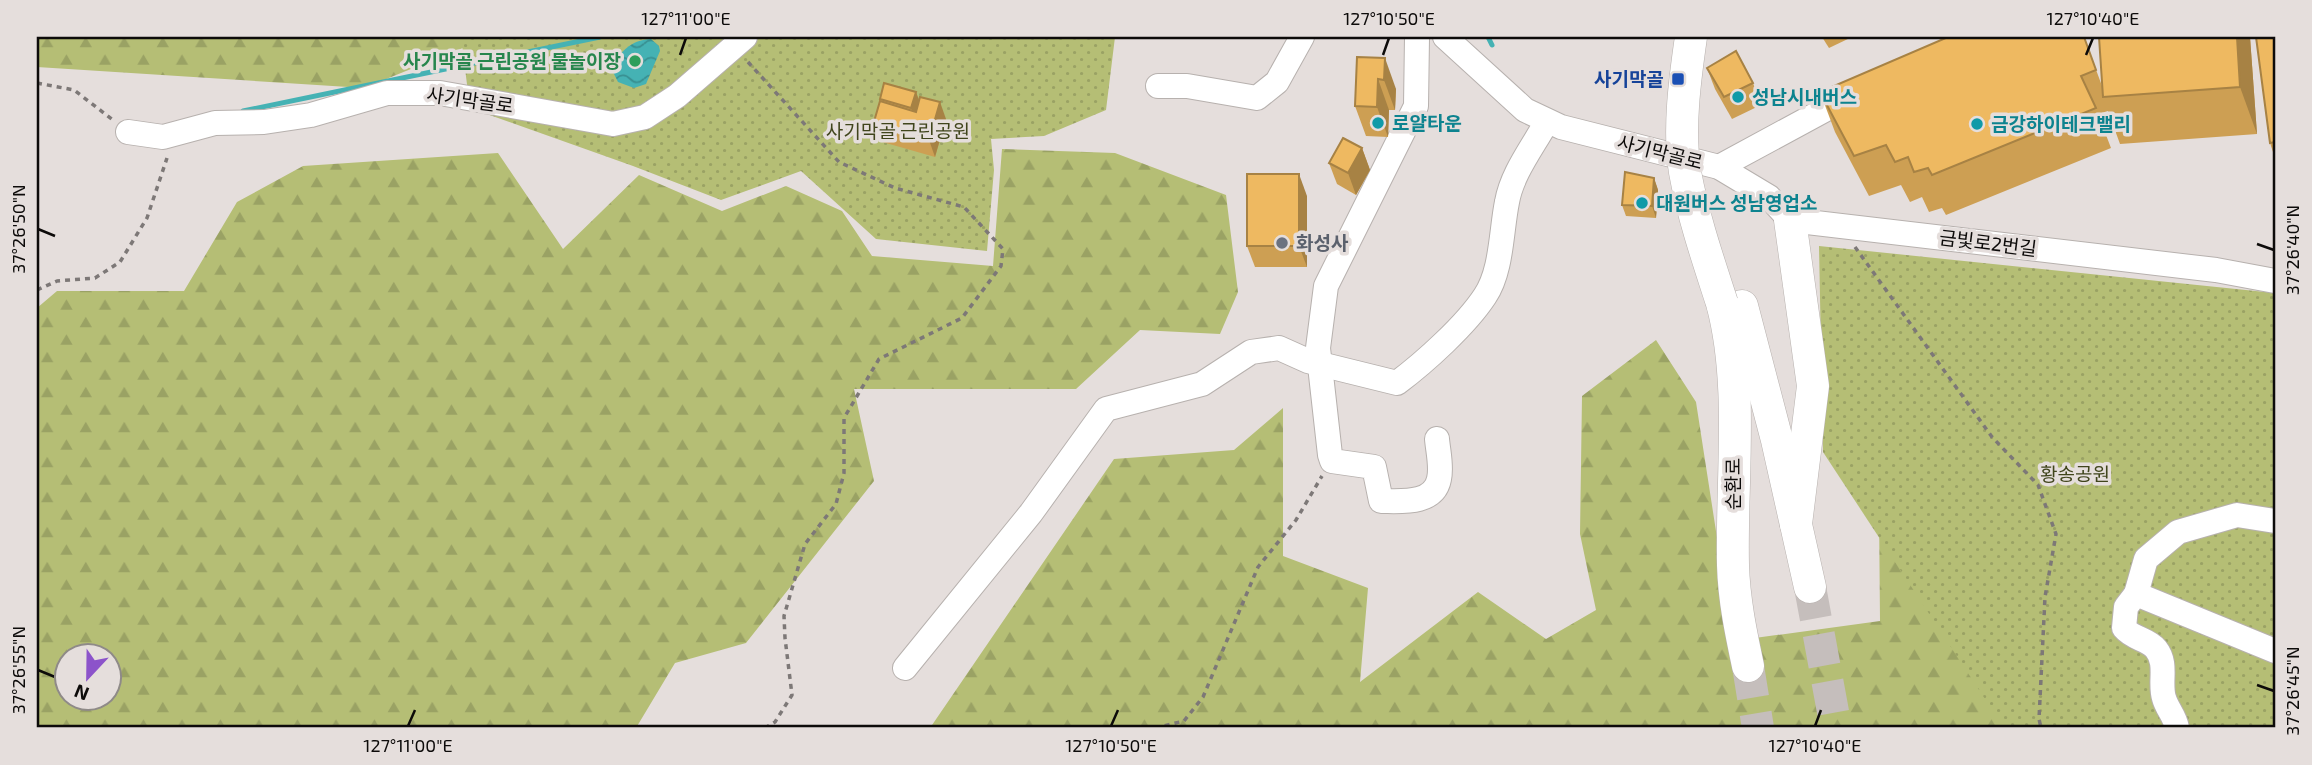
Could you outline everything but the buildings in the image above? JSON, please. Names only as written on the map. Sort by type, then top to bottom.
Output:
[{"type":"main road","points":[[1693,37],[1684,96],[1685,171],[1699,228],[1759,366],[1810,587]]},
{"type":"main road","points":[[1709,37],[1702,83],[1702,163],[1724,252],[1731,300]]},
{"type":"main road","points":[[1790,220],[1813,386],[1796,524]]},
{"type":"main road","name":"순환로","points":[[1731,300],[1728,325],[1733,369],[1734,595],[1748,666]]},
{"type":"street","points":[[1158,86],[1187,86],[1257,98],[1276,82],[1302,37]]},
{"type":"street","points":[[1417,37],[1416,106],[1326,286],[1314,363],[1332,461],[1374,467],[1381,501],[1419,500],[1431,492],[1439,480],[1437,439]]},
{"type":"street","name":"사기막골로","points":[[1445,37],[1525,110],[1548,121],[1561,127],[1719,167],[1876,82]]},
{"type":"street","points":[[1688,160],[1687,120],[1693,37]]},
{"type":"street","name":"사기막골로","points":[[128,132],[163,137],[215,123],[264,122],[311,115],[387,93],[440,93],[613,124],[645,117],[677,96],[740,42]]},
{"type":"street","points":[[905,668],[1023,523],[1106,409],[1202,384],[1251,352],[1279,348],[1314,363],[1397,383],[1423,364],[1486,295],[1503,237],[1507,201],[1514,178],[1548,121]]},
{"type":"street","points":[[1719,167],[1769,197],[1790,220]]},
{"type":"street","name":"금빛로2번길","points":[[1790,220],[2216,270],[2275,281]]},
{"type":"street","points":[[2177,728],[2175,717],[2164,701],[2162,661],[2158,651],[2152,645],[2129,635],[2124,628],[2126,607],[2136,594],[2146,559],[2178,531],[2237,515],[2275,521]]},
{"type":"street","points":[[2136,594],[2275,651]]},
{"type":"path","points":[[740,42],[839,162],[895,188],[964,207],[1003,249],[1001,266],[962,318],[879,359],[844,418],[844,472],[836,504],[805,544],[785,616],[792,695],[775,722],[765,728]]},
{"type":"path","points":[[37,83],[74,90],[128,132]]},
{"type":"path","points":[[37,289],[57,281],[94,278],[120,262],[147,218],[175,134]]},
{"type":"path","points":[[1840,226],[1992,437],[2038,485],[2056,534],[2045,597],[2039,719],[2041,728]]},
{"type":"path","points":[[1155,728],[1184,721],[1203,697],[1258,567],[1296,520],[1332,461]]},
{"type":"green space","points":[[37,37],[490,37],[364,88],[37,67]]},
{"type":"green space","name":"사기막골 근린공원","points":[[461,37],[1115,37],[1106,110],[1044,136],[991,139],[994,170],[987,251],[876,239],[801,171],[721,200],[470,108]]},
{"type":"green space","points":[[1002,149],[1115,153],[1226,195],[1238,292],[1220,334],[1140,330],[1076,389],[854,389],[874,481],[746,643],[675,663],[636,728],[37,728],[37,308],[57,291],[184,291],[237,202],[303,166],[498,153],[563,249],[639,175],[722,211],[786,186],[842,211],[872,256],[993,266]]},
{"type":"green space","name":"황송공원","points":[[1819,246],[2275,293],[2275,728],[2004,728],[1823,452]]},
{"type":"green space","points":[[1656,340],[1696,402],[1733,641],[1880,621],[1879,509],[2080,728],[930,728],[1114,459],[1234,450],[1283,408],[1283,556],[1368,588],[1360,682],[1478,592],[1546,639],[1596,610],[1580,534],[1582,396]]},
{"type":"water","name":"사기막골 근린공원 물놀이장","points":[[651,39],[659,46],[660,51],[646,84],[634,88],[618,82],[613,72],[621,53],[638,41]]},
{"type":"waterway","points":[[243,111],[600,37]]},
{"type":"waterway","points":[[1488,37],[1492,45]]},
{"type":"tunnel","points":[[1810,587],[1836,728]]},
{"type":"tunnel","points":[[1748,666],[1758,728]]},
{"type":"place","name":"사기막골 근린공원 물놀이장","points":[[635,61]]},
{"type":"place","name":"사기막골","points":[[1678,79]]},
{"type":"place","name":"성남시내버스","points":[[1738,97]]},
{"type":"place","name":"로얄타운","points":[[1378,123]]},
{"type":"place","name":"금강하이테크밸리","points":[[1977,124]]},
{"type":"place","name":"대원버스 성남영업소","points":[[1642,203]]},
{"type":"place","name":"화성사","points":[[1282,243]]}]
